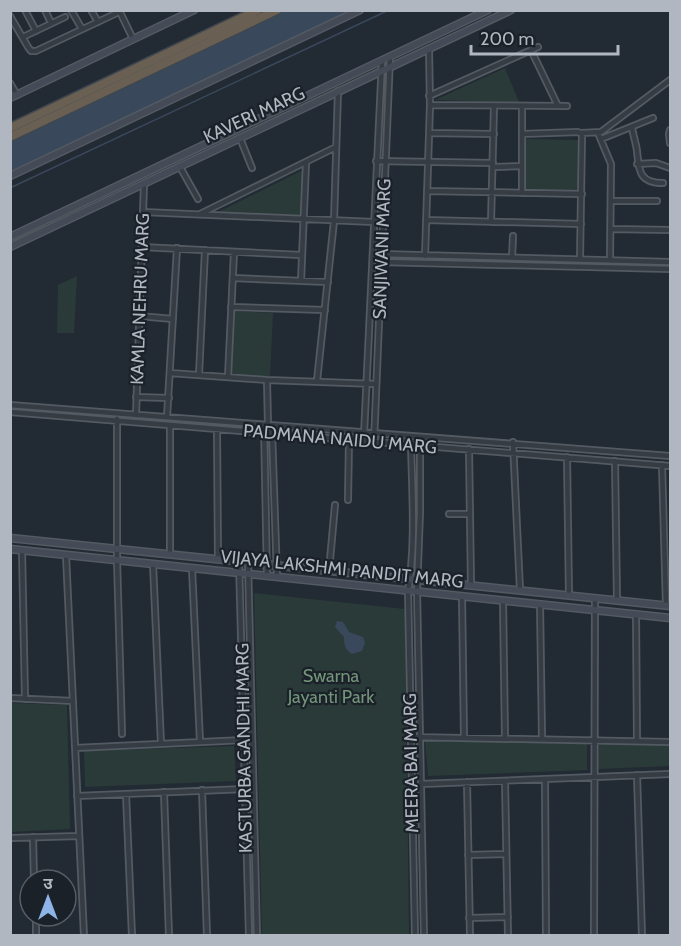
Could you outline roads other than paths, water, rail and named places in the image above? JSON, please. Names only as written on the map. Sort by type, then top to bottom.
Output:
[{"type":"highway","points":[[10,128],[258,10]]},
{"type":"highway","points":[[10,137],[277,10]]},
{"type":"street","points":[[25,10],[36,30]]},
{"type":"street","points":[[45,10],[51,23]]},
{"type":"street","points":[[71,10],[82,29]]},
{"type":"street","points":[[91,10],[98,22]]},
{"type":"street","points":[[10,83],[14,97],[194,10]]},
{"type":"street","points":[[10,176],[360,10]]},
{"type":"street","name":"KAVERI MARG","points":[[10,237],[488,10]]},
{"type":"street","name":"KAVERI MARG","points":[[10,247],[511,10]]},
{"type":"street","points":[[10,16],[31,51],[36,51],[119,11],[133,39]]},
{"type":"street","points":[[23,37],[65,17]]},
{"type":"street","points":[[429,96],[538,47]]},
{"type":"street","points":[[425,256],[430,105],[429,49]]},
{"type":"street","points":[[531,50],[558,106]]},
{"type":"street","name":"SANJIWANI MARG","points":[[374,442],[390,57]]},
{"type":"street","name":"SANJIWANI MARG","points":[[364,441],[382,61]]},
{"type":"street","points":[[522,134],[598,133],[631,111],[670,80]]},
{"type":"street","points":[[317,381],[334,221],[338,91]]},
{"type":"street","points":[[430,105],[567,106]]},
{"type":"street","points":[[491,222],[495,106]]},
{"type":"street","points":[[522,106],[522,193]]},
{"type":"street","points":[[601,139],[653,118]]},
{"type":"street","points":[[632,127],[638,170],[647,179],[663,183]]},
{"type":"street","points":[[670,130],[670,143]]},
{"type":"street","points":[[429,133],[494,134]]},
{"type":"street","points":[[580,259],[581,133]]},
{"type":"street","points":[[598,133],[611,164],[610,260]]},
{"type":"street","points":[[240,138],[252,168]]},
{"type":"street","points":[[198,215],[336,147]]},
{"type":"street","points":[[376,161],[522,166]]},
{"type":"street","points":[[301,280],[306,162]]},
{"type":"street","points":[[637,164],[656,163],[670,168]]},
{"type":"street","points":[[180,166],[198,199]]},
{"type":"street","name":"KAMLA NEHRU MARG","points":[[136,415],[144,184]]},
{"type":"street","points":[[427,191],[582,194]]},
{"type":"street","points":[[611,201],[657,201]]},
{"type":"street","points":[[143,212],[374,222]]},
{"type":"street","points":[[426,220],[581,224]]},
{"type":"street","points":[[611,229],[670,230]]},
{"type":"street","points":[[512,258],[513,236]]},
{"type":"street","points":[[142,247],[301,255]]},
{"type":"street","points":[[168,417],[177,249]]},
{"type":"street","points":[[199,375],[205,250]]},
{"type":"street","points":[[228,377],[234,252]]},
{"type":"street","points":[[373,254],[670,262]]},
{"type":"street","points":[[372,262],[670,269]]},
{"type":"street","points":[[232,278],[328,282]]},
{"type":"street","points":[[231,307],[325,310]]},
{"type":"street","points":[[139,316],[173,319]]},
{"type":"street","points":[[170,373],[267,380],[376,384]]},
{"type":"street","points":[[267,380],[268,425],[272,434],[277,577]]},
{"type":"street","points":[[136,397],[169,398]]},
{"type":"street","name":"PADMANA NAIDU MARG","points":[[10,405],[513,442],[670,456]]},
{"type":"street","name":"PADMANA NAIDU MARG","points":[[10,412],[670,466]]},
{"type":"street","points":[[117,413],[117,560],[122,734]]},
{"type":"street","points":[[170,425],[170,554]]},
{"type":"street","points":[[267,576],[264,433],[268,425]]},
{"type":"street","points":[[217,429],[218,559]]},
{"type":"street","name":"MEERA BAI MARG","points":[[411,436],[408,591],[415,936]]},
{"type":"street","name":"MEERA BAI MARG","points":[[420,436],[417,591],[424,936]]},
{"type":"street","points":[[348,500],[349,440]]},
{"type":"street","points":[[513,442],[520,590]]},
{"type":"street","points":[[469,449],[471,585]]},
{"type":"street","points":[[567,457],[569,595]]},
{"type":"street","points":[[615,461],[617,600]]},
{"type":"street","points":[[662,465],[668,605]]},
{"type":"street","points":[[329,571],[335,505]]},
{"type":"street","points":[[449,514],[470,514]]},
{"type":"street","name":"VIJAYA LAKSHMI PANDIT MARG","points":[[10,538],[668,605]]},
{"type":"street","name":"VIJAYA LAKSHMI PANDIT MARG","points":[[10,549],[670,618]]},
{"type":"street","points":[[22,550],[26,699]]},
{"type":"street","points":[[66,555],[84,936]]},
{"type":"street","name":"KASTURBA GANDHI MARG","points":[[239,561],[249,936]]},
{"type":"street","name":"KASTURBA GANDHI MARG","points":[[248,562],[257,936]]},
{"type":"street","points":[[153,564],[161,744]]},
{"type":"street","points":[[192,568],[200,742]]},
{"type":"street","points":[[462,596],[464,738]]},
{"type":"street","points":[[594,598],[594,936]]},
{"type":"street","points":[[503,600],[505,739]]},
{"type":"street","points":[[540,604],[543,739]]},
{"type":"street","points":[[636,614],[638,741]]},
{"type":"street","points":[[10,698],[73,701]]},
{"type":"street","points":[[411,737],[670,742]]},
{"type":"street","points":[[75,748],[244,740]]},
{"type":"street","points":[[244,756],[253,755]]},
{"type":"street","points":[[412,784],[670,774]]},
{"type":"street","points":[[637,775],[642,936]]},
{"type":"street","points":[[544,779],[546,936]]},
{"type":"street","points":[[505,781],[508,936]]},
{"type":"street","points":[[466,782],[470,936]]},
{"type":"street","points":[[77,796],[245,789]]},
{"type":"street","points":[[202,790],[207,936]]},
{"type":"street","points":[[164,792],[169,936]]},
{"type":"street","points":[[126,794],[132,936]]},
{"type":"street","points":[[10,838],[79,836]]},
{"type":"street","points":[[33,837],[34,868]]},
{"type":"street","points":[[468,855],[506,854]]},
{"type":"street","points":[[470,918],[508,917]]},
{"type":"water","points":[[279,11],[352,11],[11,171],[10,137]]},
{"type":"water","points":[[337,621],[343,622],[349,632],[363,637],[365,643],[362,651],[352,654],[348,651],[344,637],[335,627]]},
{"type":"waterway","points":[[10,188],[389,10]]},
{"type":"park label","name":"Swarna Jayanti Park","points":[[331,686]]}]
